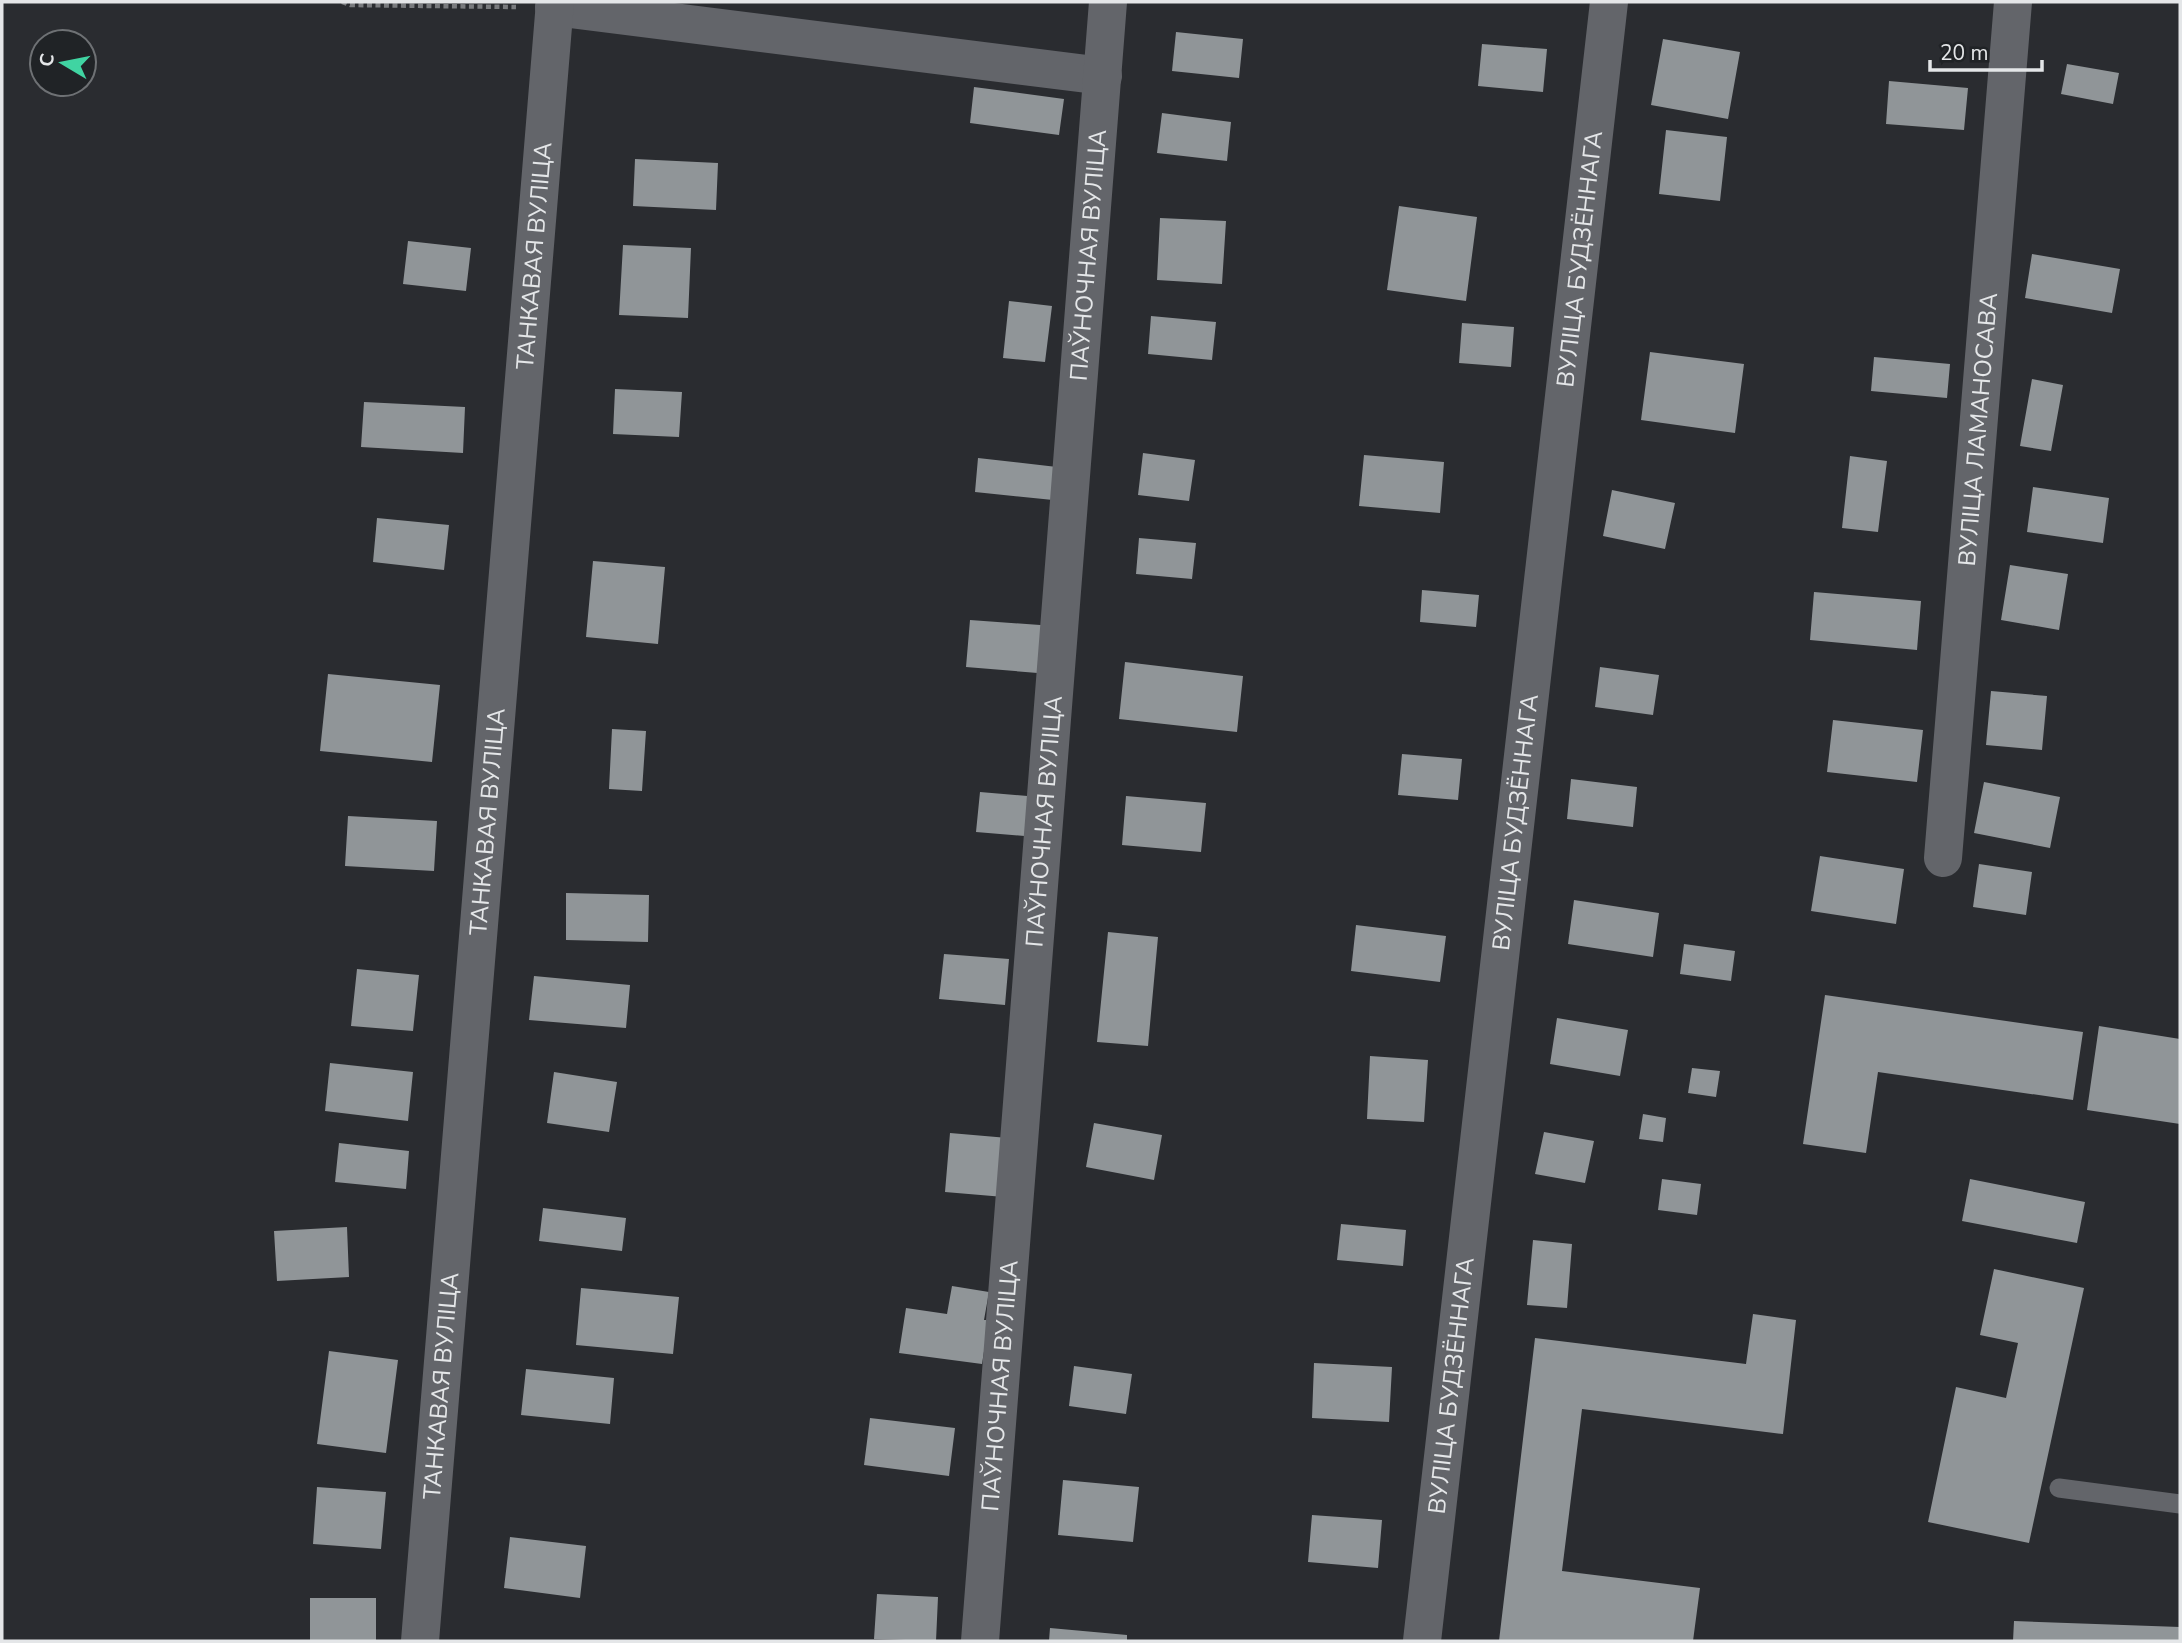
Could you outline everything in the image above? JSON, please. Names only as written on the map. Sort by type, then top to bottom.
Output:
[{"type":"street","name":"ПАЎНОЧНАЯ ВУЛІЦА","points":[[980,1641],[1108,2]]},
{"type":"street","name":"ВУЛІЦА БУДЗЁННАГА","points":[[1422,1641],[1609,2]]},
{"type":"street","name":"ВУЛІЦА ЛАМАНОСАВА","points":[[1943,858],[2013,2]]},
{"type":"street","points":[[554,5],[1103,76]]},
{"type":"street","name":"ТАНКАВАЯ ВУЛІЦА","points":[[420,1641],[554,5]]},
{"type":"lane","points":[[2059,1488],[2180,1504]]},
{"type":"path","points":[[342,2],[350,5],[554,5]]},
{"type":"building","points":[[1176,32],[1243,39],[1239,78],[1172,71]]},
{"type":"building","points":[[1663,39],[1740,52],[1728,119],[1651,105]]},
{"type":"building","points":[[1482,44],[1547,49],[1543,92],[1478,86]]},
{"type":"building","points":[[2067,64],[2119,73],[2113,104],[2061,94]]},
{"type":"building","points":[[1889,81],[1968,88],[1964,130],[1886,124]]},
{"type":"building","points":[[974,87],[1064,99],[1059,135],[970,123]]},
{"type":"building","points":[[1162,113],[1231,122],[1227,161],[1157,153]]},
{"type":"building","points":[[1666,130],[1727,137],[1720,201],[1659,194]]},
{"type":"building","points":[[635,159],[718,163],[716,210],[633,206]]},
{"type":"building","points":[[1399,206],[1477,217],[1466,301],[1387,290]]},
{"type":"building","points":[[1160,218],[1226,221],[1222,284],[1157,280]]},
{"type":"building","points":[[408,241],[471,248],[466,291],[403,284]]},
{"type":"building","points":[[623,245],[691,248],[688,318],[619,315]]},
{"type":"building","points":[[2032,254],[2120,269],[2112,313],[2025,298]]},
{"type":"building","points":[[1009,301],[1052,306],[1045,362],[1003,358]]},
{"type":"building","points":[[1151,316],[1216,322],[1212,360],[1148,354]]},
{"type":"building","points":[[1462,323],[1514,327],[1511,367],[1459,363]]},
{"type":"building","points":[[1650,352],[1744,364],[1735,433],[1641,420]]},
{"type":"building","points":[[1874,357],[1950,364],[1947,398],[1871,391]]},
{"type":"building","points":[[2032,379],[2063,385],[2051,451],[2020,446]]},
{"type":"building","points":[[615,389],[682,392],[679,437],[613,434]]},
{"type":"building","points":[[364,402],[465,407],[463,453],[361,447]]},
{"type":"building","points":[[1143,453],[1195,460],[1189,501],[1138,495]]},
{"type":"building","points":[[1364,455],[1444,462],[1440,513],[1359,506]]},
{"type":"building","points":[[1850,456],[1887,461],[1878,532],[1842,528]]},
{"type":"building","points":[[978,458],[1057,467],[1053,500],[975,492]]},
{"type":"building","points":[[2033,487],[2109,498],[2103,543],[2027,532]]},
{"type":"building","points":[[1612,490],[1675,503],[1665,549],[1603,536]]},
{"type":"building","points":[[377,518],[449,525],[444,570],[373,562]]},
{"type":"building","points":[[1139,538],[1196,543],[1192,579],[1136,574]]},
{"type":"building","points":[[593,561],[665,567],[658,644],[586,637]]},
{"type":"building","points":[[2010,565],[2068,574],[2059,630],[2001,620]]},
{"type":"building","points":[[1422,590],[1479,595],[1476,627],[1420,622]]},
{"type":"building","points":[[1814,592],[1921,601],[1917,650],[1810,640]]},
{"type":"building","points":[[970,620],[1054,626],[1050,674],[966,667]]},
{"type":"building","points":[[1125,662],[1243,676],[1237,732],[1119,719]]},
{"type":"building","points":[[1600,667],[1659,675],[1653,715],[1595,707]]},
{"type":"building","points":[[328,674],[440,685],[432,762],[320,751]]},
{"type":"building","points":[[1991,691],[2047,696],[2042,750],[1986,745]]},
{"type":"building","points":[[1833,720],[1923,730],[1917,782],[1827,772]]},
{"type":"building","points":[[612,729],[646,731],[642,791],[609,789]]},
{"type":"building","points":[[1402,754],[1462,759],[1458,800],[1398,795]]},
{"type":"building","points":[[1571,779],[1637,787],[1633,827],[1567,819]]},
{"type":"building","points":[[1984,782],[2060,797],[2050,848],[1974,833]]},
{"type":"building","points":[[980,792],[1039,797],[1036,837],[976,832]]},
{"type":"building","points":[[1126,796],[1206,803],[1201,852],[1122,845]]},
{"type":"building","points":[[348,816],[437,821],[434,871],[345,866]]},
{"type":"building","points":[[1820,856],[1904,869],[1896,924],[1811,911]]},
{"type":"building","points":[[1979,864],[2032,872],[2026,915],[1973,907]]},
{"type":"building","points":[[566,893],[649,895],[648,942],[566,940]]},
{"type":"building","points":[[1574,900],[1659,913],[1653,957],[1568,944]]},
{"type":"building","points":[[1356,925],[1446,936],[1440,982],[1351,971]]},
{"type":"building","points":[[1108,932],[1158,937],[1148,1046],[1097,1042]]},
{"type":"building","points":[[1684,944],[1735,951],[1731,981],[1680,974]]},
{"type":"building","points":[[944,954],[1009,959],[1005,1005],[939,999]]},
{"type":"building","points":[[357,969],[419,975],[413,1031],[351,1026]]},
{"type":"building","points":[[534,976],[630,985],[626,1028],[529,1020]]},
{"type":"building","points":[[1825,995],[2083,1032],[2073,1100],[1878,1072],[1866,1153],[1803,1144]]},
{"type":"building","points":[[1557,1018],[1628,1030],[1620,1076],[1550,1064]]},
{"type":"building","points":[[2099,1026],[2180,1039],[2180,1124],[2087,1110]]},
{"type":"building","points":[[1370,1056],[1428,1060],[1424,1122],[1367,1119]]},
{"type":"building","points":[[330,1063],[413,1072],[408,1121],[325,1111]]},
{"type":"building","points":[[1692,1068],[1720,1071],[1716,1097],[1688,1093]]},
{"type":"building","points":[[554,1072],[617,1082],[609,1132],[547,1123]]},
{"type":"building","points":[[1643,1114],[1666,1118],[1663,1142],[1639,1139]]},
{"type":"building","points":[[1094,1123],[1162,1135],[1154,1180],[1086,1167]]},
{"type":"building","points":[[1544,1132],[1594,1141],[1585,1183],[1535,1174]]},
{"type":"building","points":[[950,1133],[1008,1138],[1004,1197],[945,1192]]},
{"type":"building","points":[[339,1143],[409,1151],[406,1189],[335,1182]]},
{"type":"building","points":[[1662,1179],[1701,1184],[1697,1215],[1658,1210]]},
{"type":"building","points":[[1970,1179],[2085,1202],[2077,1243],[1962,1221]]},
{"type":"building","points":[[543,1208],[626,1218],[622,1251],[539,1241]]},
{"type":"building","points":[[1341,1224],[1406,1230],[1403,1266],[1337,1260]]},
{"type":"building","points":[[347,1227],[349,1277],[277,1281],[274,1231]]},
{"type":"building","points":[[1533,1240],[1572,1244],[1567,1308],[1527,1305]]},
{"type":"building","points":[[1994,1269],[2084,1288],[2029,1543],[1928,1522],[1956,1387],[2006,1398],[2018,1343],[1980,1335]]},
{"type":"building","points":[[952,1286],[989,1292],[984,1320],[989,1320],[982,1364],[899,1353],[906,1308],[947,1314]]},
{"type":"building","points":[[581,1288],[679,1297],[673,1354],[576,1345]]},
{"type":"building","points":[[1753,1314],[1796,1320],[1783,1434],[1582,1409],[1562,1571],[1700,1588],[1693,1641],[1499,1641],[1535,1338],[1746,1364]]},
{"type":"building","points":[[329,1351],[398,1360],[386,1453],[317,1444]]},
{"type":"building","points":[[1314,1363],[1392,1367],[1389,1422],[1312,1418]]},
{"type":"building","points":[[1074,1366],[1132,1374],[1126,1414],[1069,1406]]},
{"type":"building","points":[[526,1369],[614,1378],[610,1424],[521,1415]]},
{"type":"building","points":[[870,1418],[955,1428],[949,1476],[864,1465]]},
{"type":"building","points":[[1063,1480],[1139,1487],[1133,1542],[1058,1535]]},
{"type":"building","points":[[317,1487],[386,1492],[381,1549],[313,1544]]},
{"type":"building","points":[[1312,1515],[1382,1520],[1378,1568],[1308,1562]]},
{"type":"building","points":[[510,1537],[586,1546],[580,1598],[504,1588]]},
{"type":"building","points":[[877,1594],[938,1597],[936,1641],[874,1639]]},
{"type":"building","points":[[310,1598],[376,1598],[376,1641],[310,1641]]},
{"type":"building","points":[[2014,1621],[2180,1627],[2180,1641],[2013,1641]]},
{"type":"building","points":[[1050,1628],[1127,1635],[1127,1641],[1049,1641]]}]
